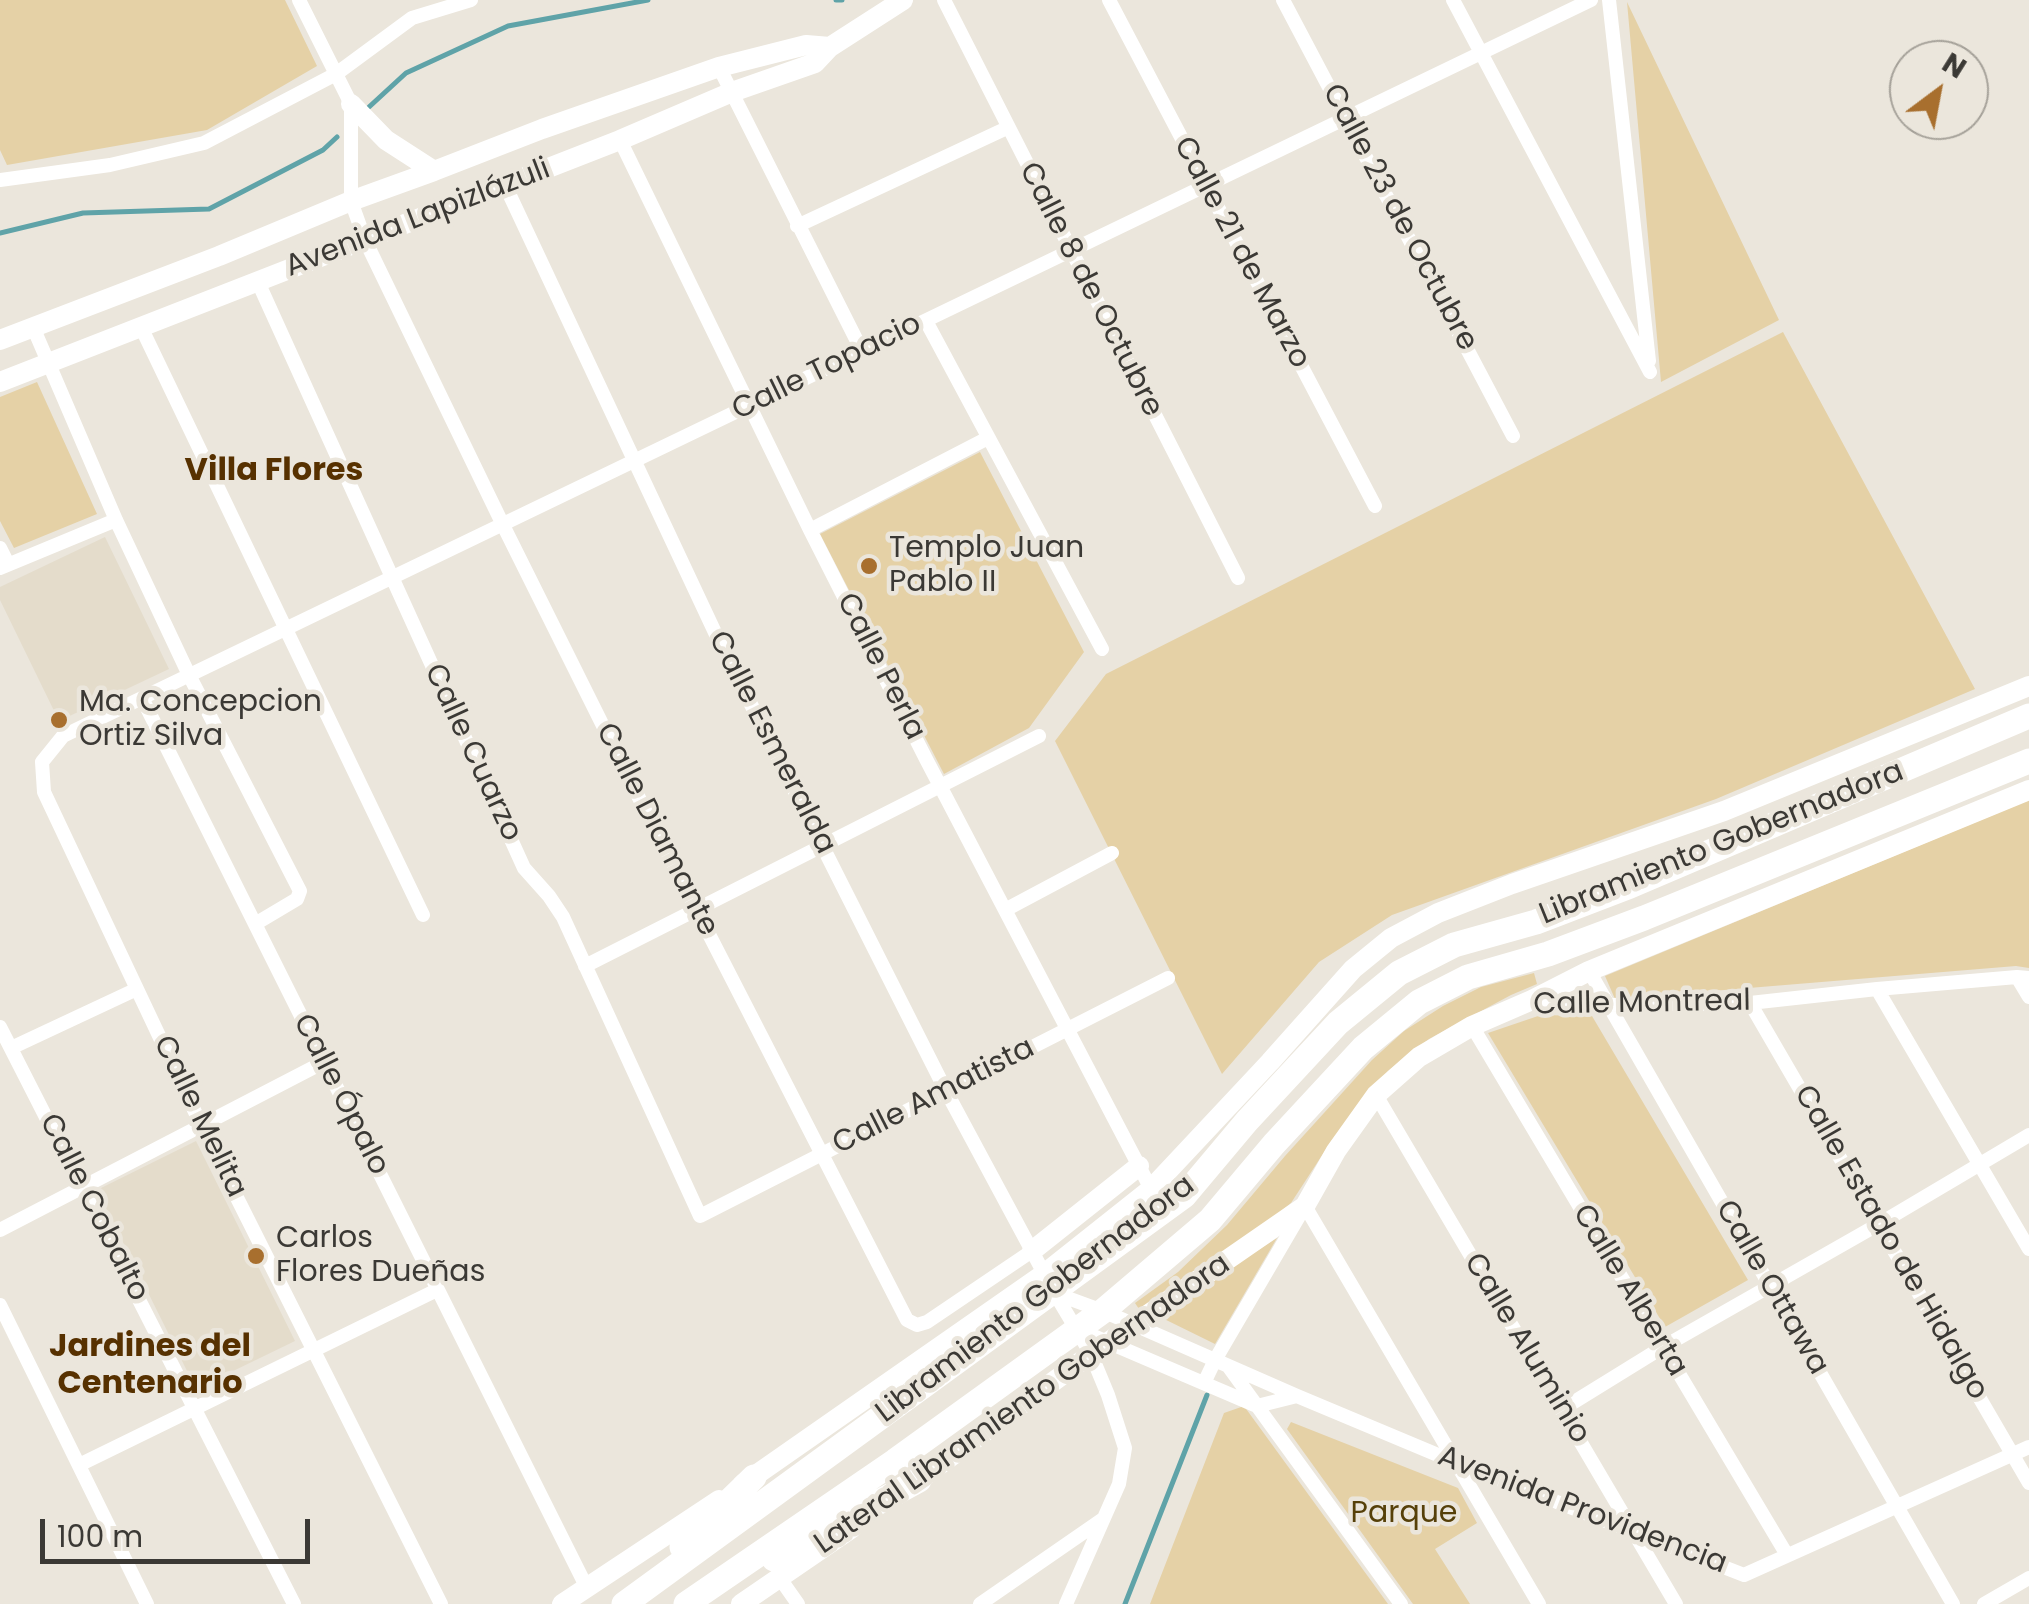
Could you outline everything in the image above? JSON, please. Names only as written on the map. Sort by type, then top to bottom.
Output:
[{"type":"highway","name":"Libramiento Gobernadora","points":[[623,1604],[1049,1283],[1184,1196],[1338,1023],[1398,973],[1454,945],[1536,922],[1630,886],[2029,716]]},
{"type":"highway","name":"Libramiento Gobernadora","points":[[688,1604],[1103,1311],[1210,1220],[1363,1048],[1419,1002],[1468,977],[1548,954],[1628,924],[2029,761]]},
{"type":"highway","points":[[623,1604],[754,1477]]},
{"type":"highway","points":[[688,1604],[919,1480]]},
{"type":"street","points":[[299,0],[350,104],[386,140],[434,171]]},
{"type":"street","points":[[2,175],[110,165],[204,142],[336,74],[412,18],[442,4],[471,0]]},
{"type":"street","name":"Avenida Lapizlázuli","points":[[0,382],[620,140],[732,92],[815,63],[830,47],[903,0]]},
{"type":"street","name":"Calle 8 de Octubre","points":[[944,0],[1238,578]]},
{"type":"street","name":"Calle 21 de Marzo","points":[[1108,0],[1375,506]]},
{"type":"street","name":"Calle 23 de Octubre","points":[[1284,0],[1513,436]]},
{"type":"street","points":[[1453,0],[1650,372],[1609,0]]},
{"type":"street","name":"Calle Topacio","points":[[63,736],[1591,0]]},
{"type":"street","name":"Avenida Lapizlázuli","points":[[0,340],[220,256],[351,200],[542,129],[719,67],[806,45],[830,47]]},
{"type":"street","points":[[719,67],[862,352]]},
{"type":"street","name":"Calle Diamante","points":[[350,104],[351,200],[366,240],[502,524],[907,1320],[918,1326],[927,1322],[1032,1251]]},
{"type":"street","points":[[797,226],[1007,128]]},
{"type":"street","name":"Calle Perla","points":[[620,140],[810,530],[1151,1189]]},
{"type":"street","name":"Calle Esmeralda","points":[[505,184],[719,642],[946,1090],[1049,1283]]},
{"type":"street","name":"Calle Cuarzo","points":[[258,282],[524,868],[563,917],[700,1216]]},
{"type":"street","points":[[926,321],[1102,649]]},
{"type":"street","points":[[34,327],[116,520],[189,675],[300,890],[297,898],[254,924]]},
{"type":"street","points":[[141,327],[423,915]]},
{"type":"street","points":[[810,530],[988,438]]},
{"type":"street","points":[[0,548],[4,566],[116,520]]},
{"type":"street","points":[[562,1604],[1049,1283],[1151,1189],[1353,970],[1390,938],[1456,906],[1724,811],[2029,686]]},
{"type":"street","name":"Calle Ópalo","points":[[142,698],[586,1588]]},
{"type":"street","name":"Calle Melita","points":[[63,736],[42,762],[44,792],[202,1125],[441,1604]]},
{"type":"street","points":[[585,966],[1038,736]]},
{"type":"street","points":[[1532,1000],[1589,971],[2029,790]]},
{"type":"street","points":[[1005,910],[1112,853]]},
{"type":"street","name":"Calle Ottawa","points":[[1589,971],[1952,1604]]},
{"type":"street","points":[[2023,977],[2029,998]]},
{"type":"street","name":"Calle Montreal","points":[[1204,1384],[1221,1363],[1336,1151],[1376,1095],[1419,1057],[1472,1026],[1532,1000],[1608,1005],[1750,1004],[2023,977]]},
{"type":"street","name":"Calle Amatista","points":[[700,1216],[1168,978]]},
{"type":"street","points":[[11,1048],[137,989]]},
{"type":"street","points":[[1878,989],[2029,1250]]},
{"type":"street","name":"Calle Estado de Hidalgo","points":[[1750,1004],[2029,1483]]},
{"type":"street","name":"Calle Alberta","points":[[1472,1026],[1787,1556]]},
{"type":"street","name":"Calle Cobalto","points":[[0,1027],[294,1604]]},
{"type":"street","points":[[0,1230],[324,1062]]},
{"type":"street","name":"Calle Aluminio","points":[[1376,1095],[1676,1604]]},
{"type":"street","points":[[1561,1410],[2029,1135]]},
{"type":"street","points":[[1032,1251],[1139,1166]]},
{"type":"street","points":[[1305,1206],[1540,1604]]},
{"type":"street","name":"Lateral Libramiento Gobernadora","points":[[741,1604],[1305,1206]]},
{"type":"street","points":[[1049,1283],[1076,1329],[1100,1348],[1257,1406],[1297,1396]]},
{"type":"street","name":"Avenida Providencia","points":[[1049,1283],[1103,1311],[1456,1463],[1744,1575],[2029,1447]]},
{"type":"street","points":[[79,1466],[438,1290]]},
{"type":"street","points":[[0,1306],[147,1604]]},
{"type":"street","points":[[1066,1604],[1118,1484],[1125,1448],[1108,1395],[1100,1348]]},
{"type":"street","points":[[1221,1363],[1402,1604]]},
{"type":"street","points":[[980,1604],[1104,1519]]},
{"type":"street","points":[[780,1577],[798,1604]]},
{"type":"street","points":[[1984,1604],[2029,1578]]},
{"type":"shaded area","points":[[105,537],[169,669],[59,721],[0,600],[0,587]]},
{"type":"shaded area","points":[[196,1141],[295,1341],[196,1389],[97,1190]]},
{"type":"green space","points":[[0,0],[285,0],[317,66],[207,130],[7,165],[0,150]]},
{"type":"green space","points":[[1627,2],[1779,320],[1661,382]]},
{"type":"green space","points":[[1783,332],[1975,689],[1716,799],[1392,915],[1319,962],[1222,1074],[1055,741],[1106,674]]},
{"type":"green space","points":[[37,382],[97,514],[14,548],[0,521],[0,397]]},
{"type":"green space","points":[[980,452],[1084,652],[1029,728],[944,774],[820,534]]},
{"type":"green space","points":[[2029,800],[2029,968],[1615,999],[1605,976]]},
{"type":"green space","points":[[1534,973],[1537,984],[1429,1039],[1388,1071],[1332,1140],[1291,1203],[1139,1309],[1135,1303],[1178,1272],[1227,1225],[1372,1060],[1404,1031],[1481,987]]},
{"type":"green space","points":[[1541,1015],[1592,1016],[1748,1280],[1665,1327],[1488,1033]]},
{"type":"green space","points":[[1277,1238],[1215,1344],[1156,1315]]},
{"type":"green space","points":[[1244,1406],[1388,1604],[1150,1604],[1224,1413]]},
{"type":"green space","name":"Parque","points":[[1291,1422],[1458,1488],[1477,1523],[1435,1549],[1470,1604],[1413,1604],[1287,1429]]},
{"type":"waterway","points":[[369,107],[406,73],[508,26],[648,0]]},
{"type":"waterway","points":[[836,0],[842,0]]},
{"type":"waterway","points":[[0,233],[83,213],[209,209],[323,150],[337,137]]},
{"type":"waterway","points":[[1125,1604],[1207,1395]]},
{"type":"place","name":"Templo Juan Pablo II","points":[[869,566]]},
{"type":"place","name":"Ma. Concepcion Ortiz Silva","points":[[59,720]]},
{"type":"place","name":"Carlos Flores Dueñas","points":[[256,1256]]},
{"type":"district","name":"Villa Flores","points":[[274,472]]},
{"type":"district","name":"Jardines del Centenario","points":[[150,1366]]}]
